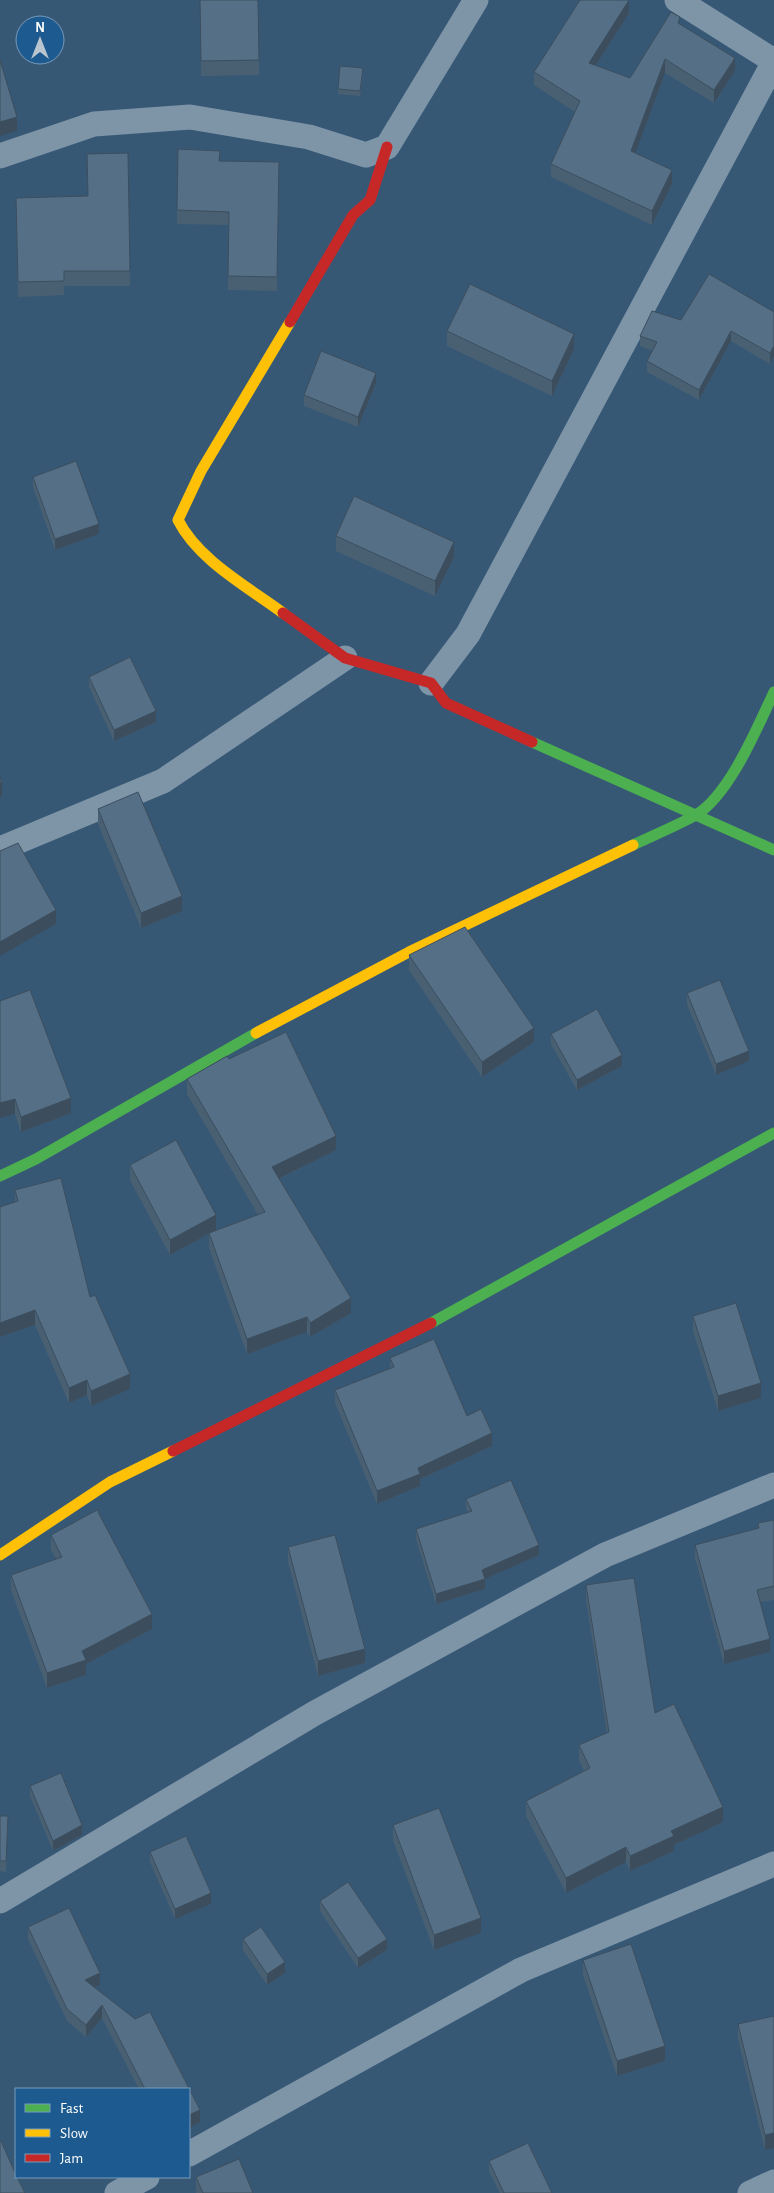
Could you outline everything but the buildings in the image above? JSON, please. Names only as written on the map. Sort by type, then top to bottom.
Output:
[{"type":"street","points":[[476,0],[387,146],[370,200],[353,215],[201,471],[178,520],[186,536],[211,560],[345,658],[431,684],[446,703],[774,850]]},
{"type":"street","points":[[431,684],[468,634],[774,62],[677,0]]},
{"type":"street","points":[[0,156],[94,124],[190,117],[310,137],[366,156],[387,146]]},
{"type":"street","points":[[0,849],[163,781],[345,658]]},
{"type":"street","points":[[0,1176],[36,1159],[215,1055],[409,952],[697,814],[713,801],[746,748],[774,692]]},
{"type":"street","points":[[0,1555],[110,1482],[415,1332],[774,1133]]},
{"type":"street","points":[[0,1901],[315,1713],[605,1555],[774,1485]]},
{"type":"street","points":[[190,2153],[521,1970],[774,1864]]},
{"type":"street","points":[[118,2193],[145,2178]]},
{"type":"street","points":[[750,2193],[774,2182]]},
{"type":"traffic: fast","points":[[633,845],[696,815],[720,792],[751,741],[774,692]]},
{"type":"traffic: fast","points":[[532,742],[774,850]]},
{"type":"traffic: fast","points":[[0,1176],[36,1159],[256,1033]]},
{"type":"traffic: fast","points":[[431,1323],[774,1133]]},
{"type":"traffic: slow","points":[[283,613],[211,560],[198,548],[178,520],[201,471],[290,322]]},
{"type":"traffic: slow","points":[[256,1033],[409,952],[633,845]]},
{"type":"traffic: slow","points":[[0,1555],[110,1482],[173,1451]]},
{"type":"traffic: jam","points":[[290,322],[353,215],[370,200],[387,147]]},
{"type":"traffic: jam","points":[[283,613],[345,658],[431,683],[446,703],[532,742]]},
{"type":"traffic: jam","points":[[173,1451],[431,1323]]}]
